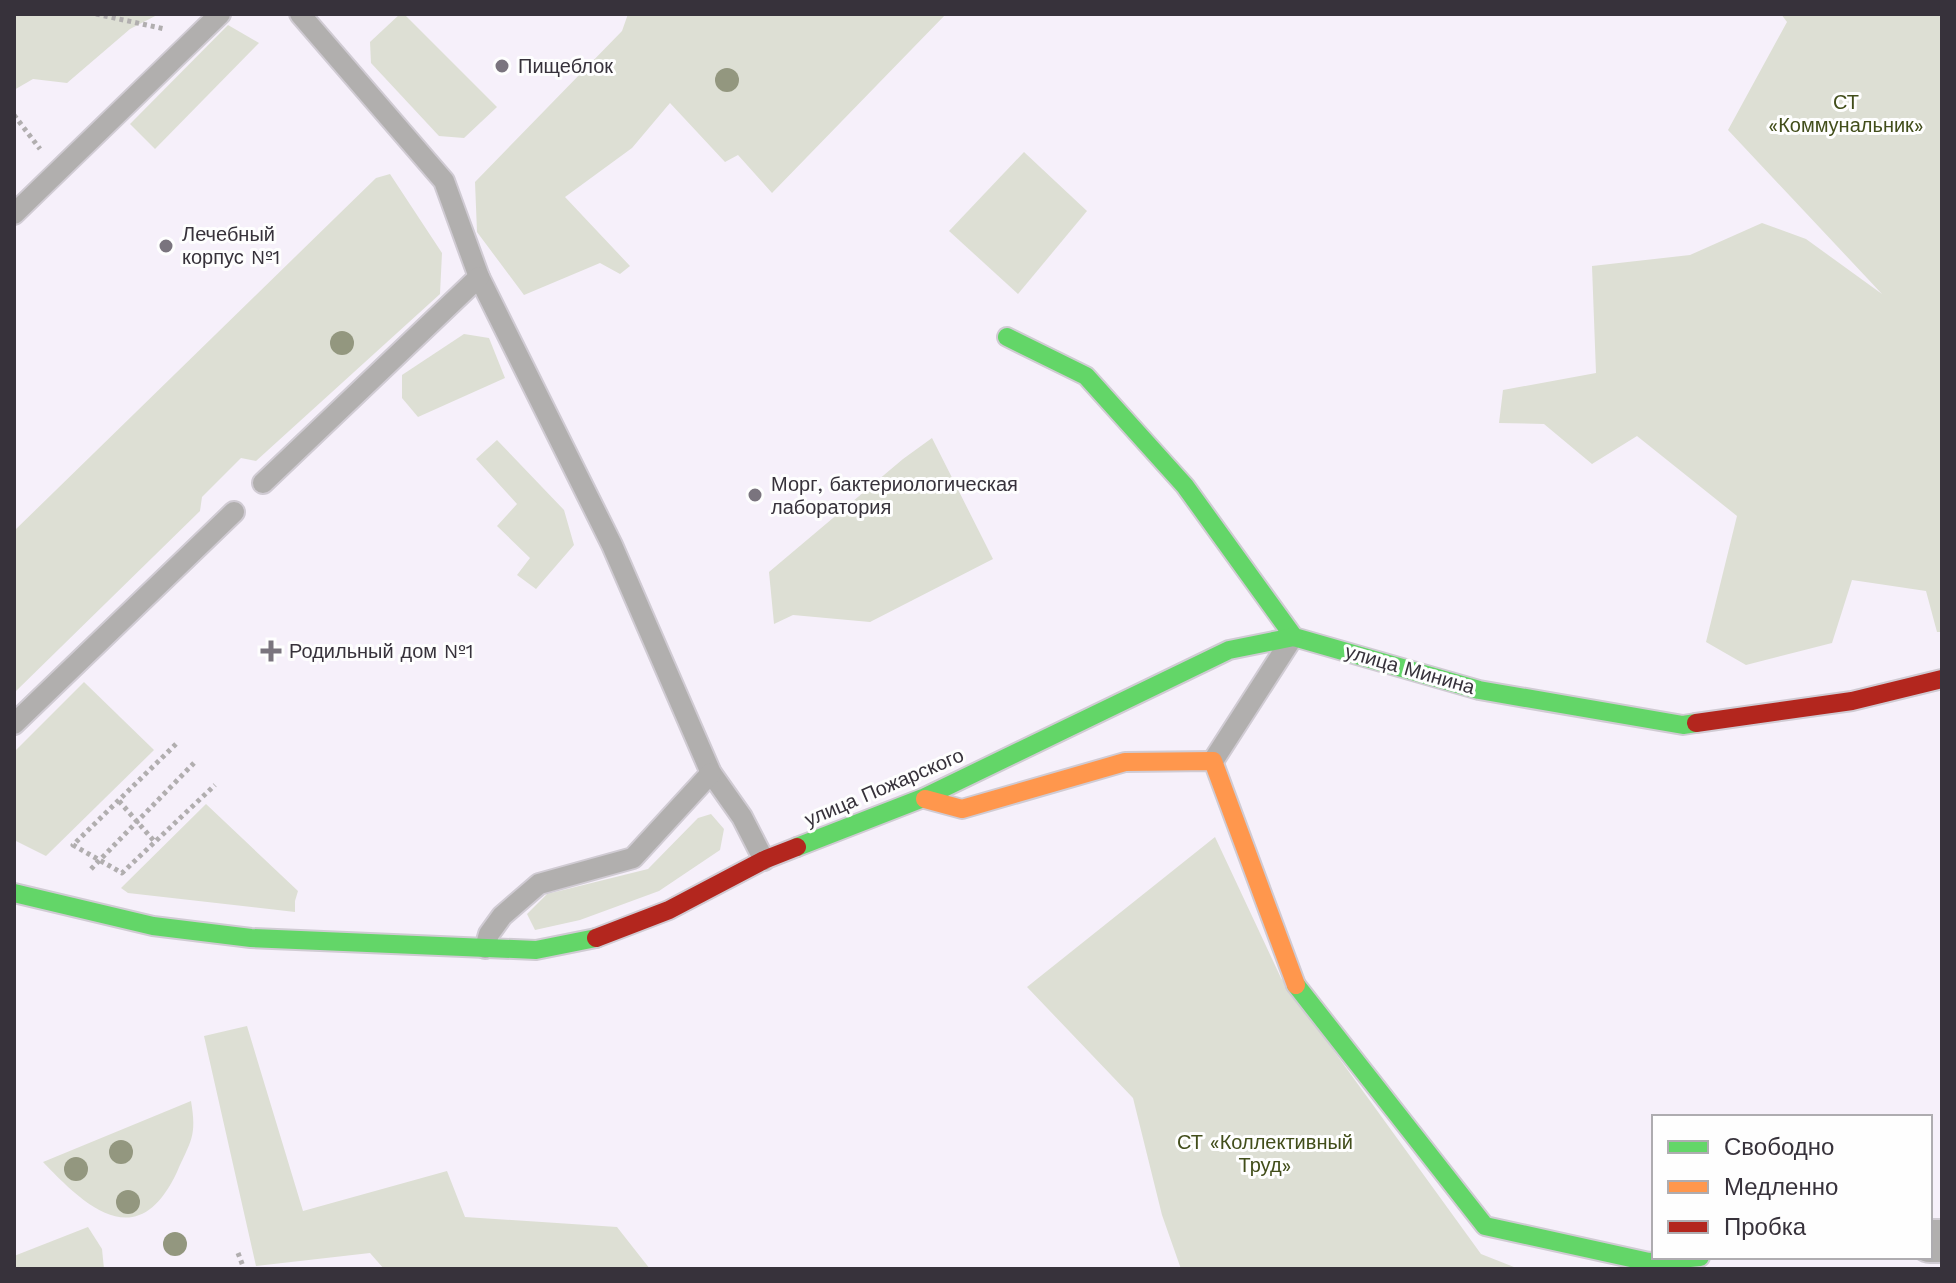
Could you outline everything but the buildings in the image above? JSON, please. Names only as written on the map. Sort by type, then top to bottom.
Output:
[{"type":"street","points":[[1007,337],[1086,376],[1185,486],[1294,637]]},
{"type":"street","name":"улица Минина","points":[[1294,637],[1479,690],[1683,725],[1852,701],[1942,679]]},
{"type":"street","name":"улица Пожарского","points":[[14,893],[153,926],[251,938],[536,950],[587,942],[669,910],[764,860],[923,798],[1229,650],[1294,637]]},
{"type":"street","points":[[923,798],[962,809],[1125,762],[1213,761],[1294,983],[1485,1226],[1649,1262],[1680,1259]]},
{"type":"lane","points":[[14,214],[220,14]]},
{"type":"lane","points":[[300,14],[444,181],[479,277],[612,545],[711,773],[742,817],[764,860]]},
{"type":"lane","points":[[263,483],[479,277]]},
{"type":"lane","points":[[14,724],[234,512]]},
{"type":"lane","points":[[1213,761],[1294,637]]},
{"type":"lane","points":[[485,948],[489,934],[502,916],[539,884],[633,858],[711,773]]},
{"type":"path","points":[[96,14],[197,37]]},
{"type":"path","points":[[14,115],[57,172]]},
{"type":"path","points":[[176,744],[73,845],[122,873],[215,785]]},
{"type":"path","points":[[85,875],[194,763]]},
{"type":"path","points":[[119,801],[155,842]]},
{"type":"path","points":[[238,1253],[244,1269]]},
{"type":"green space","points":[[14,14],[159,14],[130,29],[67,83],[33,79],[14,90]]},
{"type":"green space","points":[[400,14],[404,14],[497,107],[464,138],[439,136],[371,63],[370,42]]},
{"type":"green space","points":[[628,14],[946,14],[772,193],[738,155],[725,162],[670,103],[632,148],[565,197],[630,266],[620,274],[600,263],[524,295],[477,232],[475,182],[622,31]]},
{"type":"green space","name":"СТ «Коммунальник»","points":[[1781,14],[1942,14],[1942,632],[1937,632],[1926,591],[1852,580],[1832,643],[1746,665],[1706,642],[1737,516],[1637,436],[1592,464],[1544,424],[1499,423],[1503,390],[1596,373],[1592,266],[1690,255],[1762,223],[1806,239],[1882,294],[1728,130],[1787,22]]},
{"type":"green space","points":[[228,25],[259,43],[155,149],[130,124]]},
{"type":"green space","points":[[1024,152],[1087,211],[1018,294],[949,231]]},
{"type":"green space","points":[[390,174],[442,253],[440,294],[256,461],[241,458],[202,497],[200,511],[14,693],[14,531],[376,178]]},
{"type":"green space","points":[[464,334],[489,338],[505,378],[418,417],[402,398],[402,375]]},
{"type":"green space","points":[[932,438],[993,559],[870,622],[793,615],[774,624],[769,572]]},
{"type":"green space","points":[[497,440],[564,510],[574,545],[536,589],[517,575],[530,558],[497,526],[517,504],[476,459]]},
{"type":"green space","points":[[84,682],[154,750],[46,856],[14,840],[14,752]]},
{"type":"green space","points":[[206,804],[298,891],[295,912],[128,893],[121,888]]},
{"type":"green space","points":[[711,814],[724,829],[720,850],[659,891],[580,920],[535,930],[527,914],[547,894],[648,869],[698,818]]},
{"type":"green space","name":"СТ «Коллективный Труд»","points":[[1215,837],[1281,978],[1481,1254],[1519,1269],[1181,1269],[1162,1215],[1133,1098],[1027,987]]},
{"type":"green space","points":[[247,1026],[303,1211],[447,1171],[465,1217],[617,1227],[650,1269],[384,1269],[370,1253],[256,1266],[204,1036]]},
{"type":"green space","points":[[191,1101],[193,1131],[189,1145],[162,1197],[146,1212],[129,1217],[112,1215],[94,1207],[43,1162]]},
{"type":"green space","points":[[88,1227],[102,1249],[104,1269],[14,1269],[14,1256]]},
{"type":"traffic: fast","points":[[1007,337],[1086,376],[1185,486],[1294,637],[1479,690],[1683,725],[1696,723]]},
{"type":"traffic: fast","points":[[797,847],[923,798],[1229,650],[1294,637]]},
{"type":"traffic: fast","points":[[14,893],[153,926],[251,938],[536,950],[596,938]]},
{"type":"traffic: fast","points":[[1296,985],[1485,1226],[1649,1262],[1680,1259]]},
{"type":"traffic: slow","points":[[925,799],[962,809],[1125,762],[1213,761],[1296,985]]},
{"type":"traffic: jam","points":[[1696,723],[1852,701],[1942,679]]},
{"type":"traffic: jam","points":[[596,938],[669,910],[764,860],[797,847]]},
{"type":"place","name":"Пищеблок","points":[[502,66]]},
{"type":"place","name":"Лечебный корпус №1","points":[[166,246]]},
{"type":"place","name":"Морг, бактериологическая лаборатория","points":[[755,495]]},
{"type":"place","name":"Родильный дом №1","points":[[271,651]]}]
